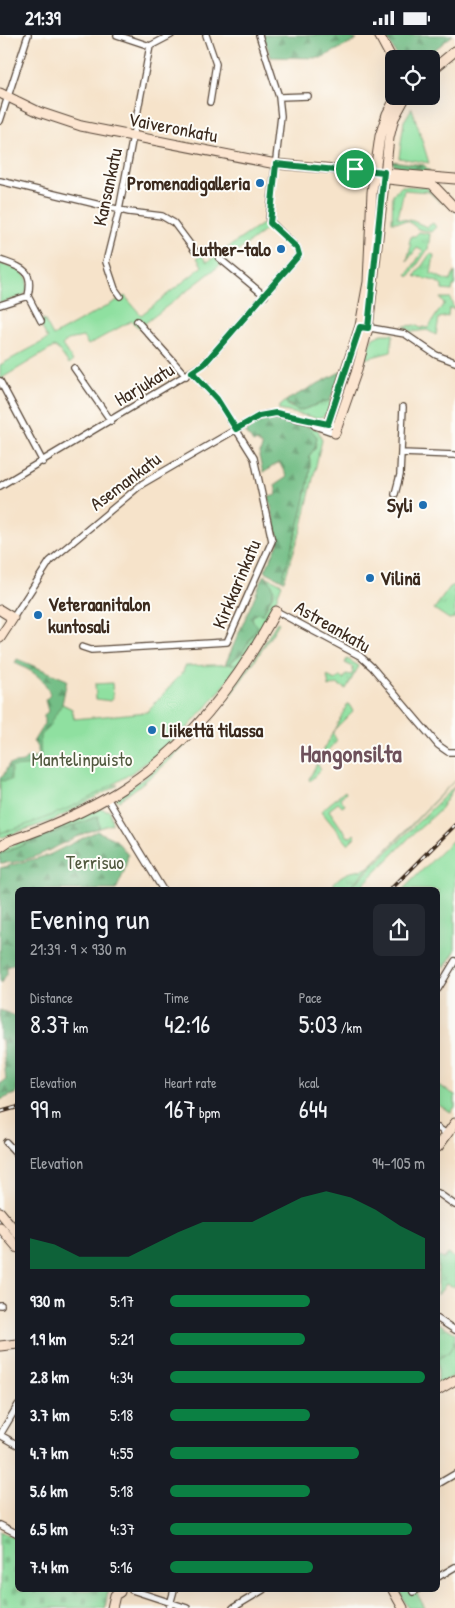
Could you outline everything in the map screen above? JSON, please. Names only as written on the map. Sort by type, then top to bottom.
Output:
[{"type":"main road","points":[[379,35],[387,50]]},
{"type":"main road","points":[[440,64],[455,51]]},
{"type":"main road","name":"Vaiveronkatu","points":[[4,95],[60,119],[133,136],[276,164],[346,171],[355,169],[379,174]]},
{"type":"main road","points":[[334,427],[358,366],[364,327],[382,127],[393,105]]},
{"type":"main road","points":[[379,174],[392,124],[402,105]]},
{"type":"main road","points":[[379,174],[455,179]]},
{"type":"main road","points":[[379,174],[432,184],[453,202]]},
{"type":"main road","points":[[0,609],[13,618]]},
{"type":"main road","points":[[0,847],[5,841],[52,825],[108,798],[170,751],[209,712],[242,670],[276,611]]},
{"type":"main road","name":"Asemankatu","points":[[0,637],[13,618]]},
{"type":"main road","points":[[440,1144],[455,1123]]},
{"type":"main road","points":[[0,1212],[15,1230]]},
{"type":"main road","points":[[0,1227],[15,1244]]},
{"type":"main road","points":[[0,1346],[15,1344]]},
{"type":"main road","points":[[440,1390],[455,1380]]},
{"type":"main road","points":[[112,1608],[115,1595],[119,1592]]},
{"type":"main road","points":[[118,1608],[120,1592]]},
{"type":"main road","points":[[394,1592],[403,1608]]},
{"type":"street","points":[[0,121],[4,95],[28,35]]},
{"type":"street","points":[[117,35],[150,46],[170,35]]},
{"type":"street","points":[[206,35],[216,64],[210,101]]},
{"type":"street","points":[[259,35],[279,97],[281,126],[276,164]]},
{"type":"street","name":"Kansankatu","points":[[120,296],[115,289],[106,262],[119,210],[150,46]]},
{"type":"street","points":[[279,97],[308,96]]},
{"type":"street","name":"Harjukatu","points":[[0,486],[204,364],[265,296],[299,255],[297,248],[270,223],[276,164]]},
{"type":"street","points":[[0,181],[119,210],[169,219],[180,230],[195,251]]},
{"type":"street","points":[[219,258],[265,296]]},
{"type":"street","points":[[0,260],[28,273],[30,287],[28,296],[41,321]]},
{"type":"street","points":[[0,305],[28,296]]},
{"type":"street","points":[[137,321],[186,376]]},
{"type":"street","points":[[364,327],[405,334],[436,355],[455,362]]},
{"type":"street","points":[[74,367],[111,421]]},
{"type":"street","points":[[192,372],[217,399],[236,429]]},
{"type":"street","points":[[0,381],[43,462]]},
{"type":"street","points":[[396,494],[400,475],[403,407]]},
{"type":"street","name":"Asemankatu","points":[[13,618],[47,565],[151,478],[259,416],[276,413],[334,427]]},
{"type":"street","name":"Asemankatu","points":[[311,422],[315,426],[334,427]]},
{"type":"street","name":"Kirkkarinkatu","points":[[82,647],[91,650],[220,644],[230,638],[272,541],[254,458],[236,429]]},
{"type":"street","points":[[401,453],[455,455]]},
{"type":"street","name":"Astreankatu","points":[[276,611],[360,656],[372,667],[438,745],[448,752],[455,752]]},
{"type":"street","points":[[108,798],[161,887]]},
{"type":"street","points":[[440,986],[454,964]]},
{"type":"street","points":[[440,1129],[447,1134]]},
{"type":"street","points":[[6,1142],[15,1152]]},
{"type":"street","points":[[440,1194],[455,1205]]},
{"type":"street","points":[[440,1320],[455,1330]]},
{"type":"street","points":[[15,1410],[0,1435],[15,1443]]},
{"type":"street","points":[[440,1484],[455,1474]]},
{"type":"street","points":[[0,1525],[15,1533]]},
{"type":"street","points":[[440,1576],[455,1567]]},
{"type":"street","points":[[137,1592],[170,1605],[187,1608]]},
{"type":"street","points":[[170,1605],[173,1592]]},
{"type":"street","points":[[233,1608],[260,1592]]},
{"type":"green space","points":[[263,35],[346,35],[357,40],[321,58],[271,57]]},
{"type":"green space","points":[[385,35],[453,35],[434,50],[394,50]]},
{"type":"green space","points":[[412,108],[429,163],[399,158],[404,121]]},
{"type":"green space","points":[[391,161],[424,165],[430,171],[404,170],[394,165]]},
{"type":"green space","points":[[402,186],[426,187],[441,203],[429,192],[404,190],[398,218],[413,221],[427,227],[433,223],[436,227],[431,232],[418,229],[408,221],[392,222],[393,194]]},
{"type":"green space","points":[[262,224],[268,228],[139,328],[131,321],[88,345],[83,337],[68,340],[62,345],[73,361],[69,364],[58,349],[54,347],[2,378],[4,383],[0,385],[0,365],[48,339],[39,322],[44,319],[53,336],[125,296],[141,315],[202,266],[197,258],[201,255],[207,262]]},
{"type":"green space","points":[[419,232],[430,234],[428,249],[409,277],[407,275],[423,251],[417,248],[407,261],[411,236],[415,236]]},
{"type":"green space","points":[[430,254],[434,255],[431,274],[450,281],[455,272],[455,286],[453,286],[452,291],[442,290],[442,286],[435,281],[415,276]]},
{"type":"green space","points":[[0,263],[22,272],[27,278],[27,290],[23,296],[0,303]]},
{"type":"green space","points":[[440,298],[450,298],[454,309],[449,308],[448,316],[439,318],[436,335],[427,330],[411,332],[404,326],[415,325],[422,329],[422,327],[428,328],[444,303]]},
{"type":"green space","points":[[382,334],[393,334],[391,352],[364,359],[373,338]]},
{"type":"green space","points":[[342,371],[330,400],[299,411],[286,403],[287,400]]},
{"type":"green space","points":[[287,400],[288,406],[299,411],[330,400],[326,414],[317,418],[279,410],[279,407]]},
{"type":"green space","points":[[273,416],[298,421],[317,437],[315,448],[309,456],[310,466],[305,498],[296,536],[282,580],[265,571],[279,542],[269,497],[277,495],[275,485],[287,477],[279,462],[263,473],[259,456],[262,447],[257,441],[253,443],[246,432],[249,429],[247,426]]},
{"type":"green space","points":[[306,425],[318,430],[322,440],[301,530],[284,581],[282,580],[296,536],[305,498],[310,466],[309,456],[315,448],[317,437]]},
{"type":"green space","points":[[264,575],[282,584],[262,629],[236,670],[216,696],[232,661],[242,653],[258,626],[252,617],[257,613],[263,614],[274,592],[269,579]]},
{"type":"green space","points":[[264,575],[272,585],[272,594],[263,614],[257,613],[252,617],[258,626],[242,653],[232,661],[192,723],[165,747],[143,759],[124,778],[225,665]]},
{"type":"green space","points":[[455,585],[455,618],[449,619],[434,609],[450,587]]},
{"type":"green space","points":[[277,622],[279,623],[244,676],[209,721],[189,742],[145,781],[119,801],[115,798],[165,761],[207,720],[244,674]]},
{"type":"green space","points":[[17,659],[67,680],[62,704],[72,709],[75,722],[63,744],[0,815],[0,778],[9,764],[23,762],[27,758],[38,758],[38,747],[33,742],[44,724],[44,716],[48,711],[45,700],[50,695],[41,679],[15,663]]},
{"type":"green space","points":[[347,659],[359,666],[346,689],[337,684],[329,687],[327,676],[335,680],[340,677],[344,679],[346,674],[352,675],[353,667],[345,663]]},
{"type":"green space","name":"Mantelinpuisto","points":[[241,664],[192,723],[150,760],[127,776],[78,803],[27,825],[0,833],[0,781],[11,780],[11,767],[41,765],[40,736],[51,726],[51,722],[62,704],[72,709],[74,719],[147,712],[183,672],[185,666]]},
{"type":"green space","points":[[112,683],[113,698],[111,701],[96,699],[95,684]]},
{"type":"green space","points":[[348,703],[353,711],[334,730]]},
{"type":"green space","points":[[333,733],[337,741],[317,764],[321,769],[310,781],[309,779]]},
{"type":"green space","points":[[106,785],[118,785],[54,820],[0,838],[0,815]]},
{"type":"green space","points":[[455,786],[439,811],[410,837],[361,887],[351,887]]},
{"type":"green space","points":[[345,791],[346,793],[340,798],[345,805],[342,807],[338,803],[329,810],[347,836],[351,837],[354,834],[356,836],[348,844],[321,811]]},
{"type":"green space","points":[[443,792],[403,834],[377,860]]},
{"type":"green space","points":[[98,808],[110,811],[112,824],[99,828],[98,816],[0,854],[0,851]]},
{"type":"green space","points":[[98,816],[99,828],[39,855],[13,862],[0,863],[0,854]]},
{"type":"green space","name":"Terrisuo","points":[[97,831],[116,840],[128,855],[124,872],[117,887],[15,887],[15,963],[7,967],[7,974],[0,984],[0,868],[49,855]]},
{"type":"green space","points":[[455,838],[455,951],[445,967],[440,963],[440,887],[405,887]]},
{"type":"green space","points":[[377,860],[350,887],[334,887],[334,883],[345,874],[363,870]]},
{"type":"green space","points":[[0,1010],[15,1016],[15,1094],[0,1100],[0,1084],[6,1080],[2,1039],[0,1039]]},
{"type":"green space","points":[[440,1086],[455,1095],[455,1107],[451,1112],[440,1106]]},
{"type":"green space","points":[[448,1254],[455,1258],[455,1287],[446,1284],[440,1292],[440,1258],[444,1259]]},
{"type":"green space","points":[[440,1324],[455,1333],[455,1349],[447,1353],[440,1369]]},
{"type":"green space","points":[[455,1341],[455,1375],[440,1384],[440,1358],[449,1352]]},
{"type":"green space","points":[[0,1531],[15,1539],[15,1592],[108,1592],[105,1608],[0,1608]]},
{"type":"green space","points":[[400,1592],[416,1592],[425,1608],[408,1608]]},
{"type":"railway","points":[[393,887],[455,825]]},
{"type":"railway","points":[[0,1112],[15,1108]]},
{"type":"place","name":"Promenadigalleria","points":[[260,183]]},
{"type":"place","name":"Luther-talo","points":[[281,249]]},
{"type":"place","name":"Syli","points":[[423,505]]},
{"type":"place","name":"Vilinä","points":[[370,578]]},
{"type":"place","name":"Veteraanitalon kuntosali","points":[[38,615]]},
{"type":"place","name":"Liikettä tilassa","points":[[152,730]]},
{"type":"district","name":"Hangonsilta","points":[[351,753]]},
{"type":"route","points":[[276,164],[346,171],[355,169],[384,172],[374,283],[368,328],[360,327],[328,424],[316,421],[311,422],[276,413],[259,416],[236,429],[231,425],[217,399],[192,372],[204,364],[299,255],[298,249],[269,220],[276,164]]}]
